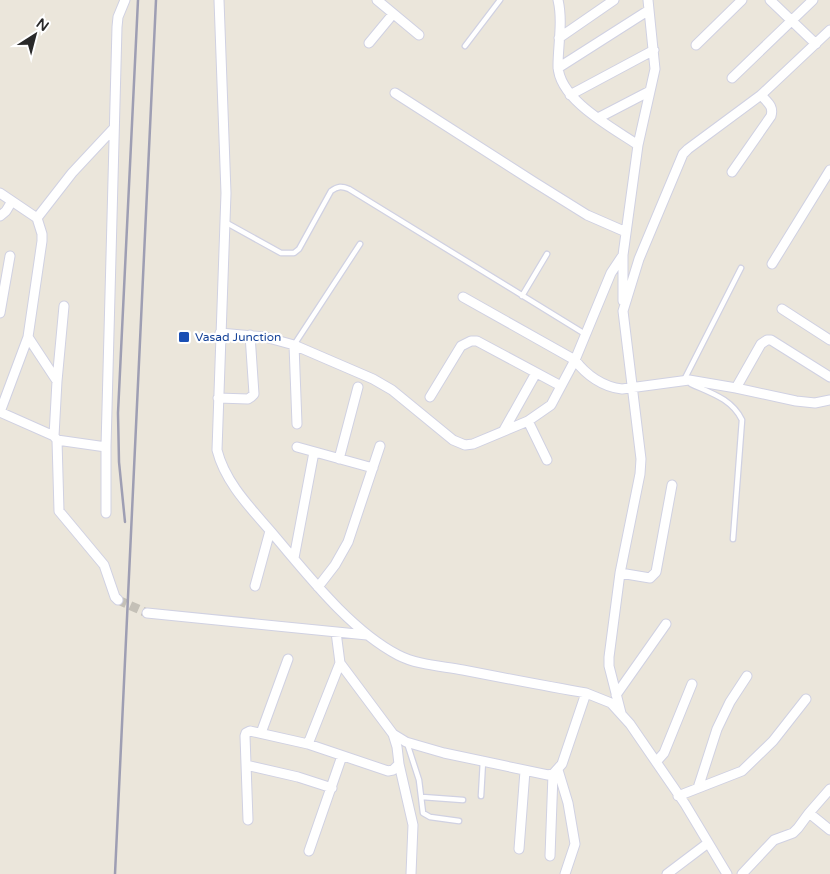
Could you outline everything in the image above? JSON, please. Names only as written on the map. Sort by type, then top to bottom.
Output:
[{"type":"street","points":[[106,513],[117,27],[118,18],[125,0]]},
{"type":"street","points":[[219,0],[226,193],[218,398],[217,450],[220,462],[240,494],[318,587],[367,635],[381,645],[410,660],[586,693],[612,703],[656,762],[727,874]]},
{"type":"street","points":[[377,0],[419,35]]},
{"type":"street","points":[[558,0],[560,12],[558,68],[560,80],[570,95],[598,118],[638,145]]},
{"type":"street","points":[[559,38],[614,0]]},
{"type":"street","points":[[621,713],[609,666],[609,657],[620,573],[640,474],[641,459],[623,311],[623,255],[638,145],[655,69],[648,0]]},
{"type":"street","points":[[696,46],[742,0]]},
{"type":"street","points":[[770,0],[816,44]]},
{"type":"street","points":[[732,78],[812,0]]},
{"type":"street","points":[[558,68],[649,10]]},
{"type":"street","points":[[369,43],[393,14]]},
{"type":"street","points":[[623,311],[639,259],[683,154],[761,96],[830,30]]},
{"type":"street","points":[[570,95],[654,50]]},
{"type":"street","points":[[598,118],[650,91]]},
{"type":"street","points":[[395,93],[587,215],[626,232]]},
{"type":"street","points":[[732,172],[773,111],[771,105],[761,96]]},
{"type":"street","points":[[37,218],[72,173],[114,128]]},
{"type":"street","points":[[772,264],[830,170]]},
{"type":"street","points":[[0,193],[37,218],[42,241],[28,337],[0,412],[56,438],[106,447]]},
{"type":"street","points":[[0,216],[6,211],[12,201]]},
{"type":"street","points":[[220,333],[250,335],[294,345],[383,384],[453,440],[460,444],[472,444],[528,421],[551,405],[575,360],[611,273],[623,255]]},
{"type":"street","points":[[0,313],[10,256]]},
{"type":"street","points":[[463,297],[575,360],[588,375],[608,386],[622,389],[684,380],[697,380],[796,402],[815,403],[830,400]]},
{"type":"street","points":[[64,306],[57,381],[56,438],[59,510],[100,560],[115,597],[118,600]]},
{"type":"street","points":[[782,309],[830,340]]},
{"type":"street","points":[[218,398],[248,399],[254,394],[250,335]]},
{"type":"street","points":[[28,337],[57,381]]},
{"type":"street","points":[[736,388],[761,344],[767,340],[770,340],[830,377]]},
{"type":"street","points":[[430,398],[461,346],[471,341],[477,342],[561,386]]},
{"type":"street","points":[[294,345],[297,424]]},
{"type":"street","points":[[504,430],[536,373]]},
{"type":"street","points":[[339,459],[358,387]]},
{"type":"street","points":[[528,421],[547,460]]},
{"type":"street","points":[[318,587],[335,565],[348,542],[380,446]]},
{"type":"street","points":[[297,447],[373,468]]},
{"type":"street","points":[[294,558],[314,452]]},
{"type":"street","points":[[620,573],[650,578],[656,572],[672,484]]},
{"type":"street","points":[[255,586],[270,531]]},
{"type":"street","points":[[146,613],[367,635]]},
{"type":"street","points":[[616,695],[666,624]]},
{"type":"street","points":[[308,744],[340,663],[336,632]]},
{"type":"street","points":[[261,733],[288,659]]},
{"type":"street","points":[[340,663],[393,734],[413,825],[414,873]]},
{"type":"street","points":[[698,788],[717,729],[730,702],[747,676]]},
{"type":"street","points":[[656,762],[664,753],[692,684]]},
{"type":"street","points":[[393,734],[406,742],[444,753],[548,775],[556,772],[562,764],[586,693]]},
{"type":"street","points":[[678,796],[737,774],[773,741],[806,699]]},
{"type":"street","points":[[248,820],[245,736],[250,731],[308,744],[388,771],[393,770],[399,764]]},
{"type":"street","points":[[309,851],[342,756]]},
{"type":"street","points":[[246,765],[298,777],[332,788]]},
{"type":"street","points":[[519,849],[525,771]]},
{"type":"street","points":[[550,856],[556,772]]},
{"type":"street","points":[[556,772],[568,803],[575,844],[566,874]]},
{"type":"street","points":[[742,874],[774,840],[793,833],[830,790]]},
{"type":"street","points":[[809,813],[830,830]]},
{"type":"street","points":[[666,874],[708,842]]},
{"type":"lane","points":[[465,46],[500,0]]},
{"type":"lane","points":[[225,222],[281,253],[294,253],[299,249],[331,191],[342,187],[349,189],[585,334]]},
{"type":"lane","points":[[294,345],[360,244]]},
{"type":"lane","points":[[522,296],[547,254]]},
{"type":"lane","points":[[733,539],[742,420],[738,412],[722,398],[684,380],[741,268]]},
{"type":"lane","points":[[406,742],[419,780],[422,809],[426,816],[459,821]]},
{"type":"lane","points":[[481,796],[483,761]]},
{"type":"lane","points":[[422,797],[462,800]]},
{"type":"tunnel","points":[[118,600],[147,613]]},
{"type":"railway","points":[[125,522],[119,462],[118,413],[138,0]]},
{"type":"railway","points":[[115,874],[156,0]]},
{"type":"place","name":"Vasad Junction","points":[[184,337]]}]
